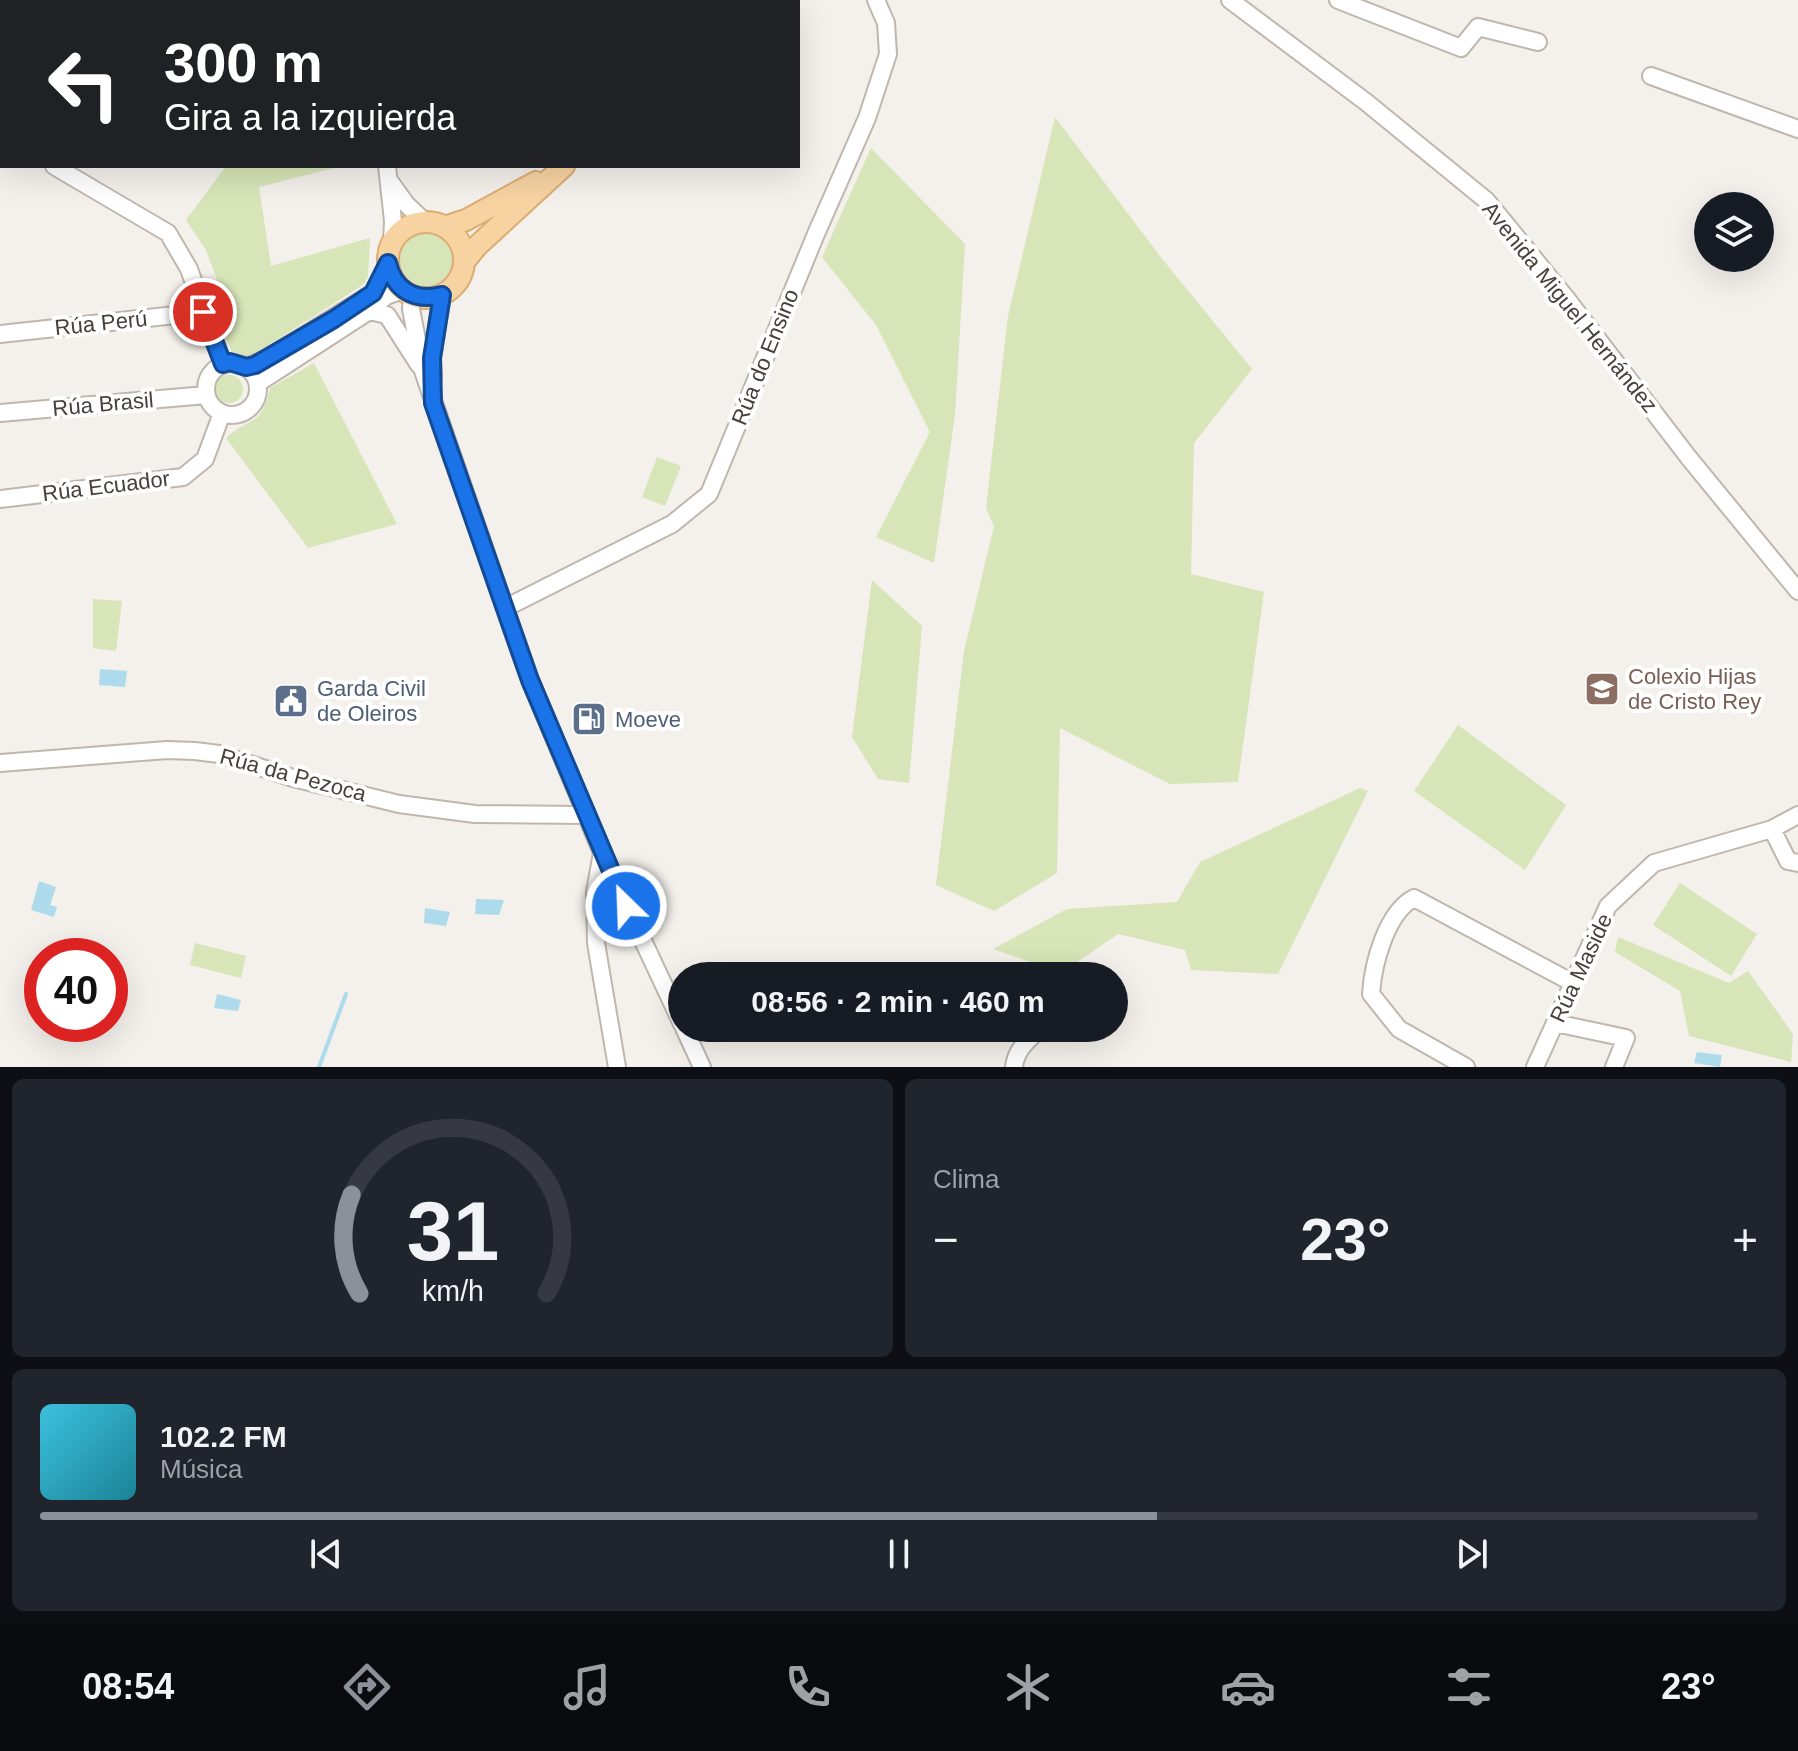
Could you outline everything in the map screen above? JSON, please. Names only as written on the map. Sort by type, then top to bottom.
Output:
[{"type":"main road","points":[[561,169],[477,246],[464,262],[457,281],[442,295],[422,298],[407,292],[395,282],[390,253],[406,228],[466,220],[561,169]]},
{"type":"main road","points":[[435,224],[459,242],[464,262]]},
{"type":"street","name":"Rúa do Ensino","points":[[505,608],[672,524],[709,494],[867,118],[888,54],[886,23],[876,0]]},
{"type":"street","name":"Avenida Miguel Hernández","points":[[1230,0],[1366,102],[1487,201],[1798,591]]},
{"type":"street","points":[[1338,0],[1461,48],[1478,27],[1538,42]]},
{"type":"street","points":[[1651,76],[1798,129]]},
{"type":"street","points":[[57,168],[168,233],[189,269],[223,364]]},
{"type":"street","points":[[389,174],[406,204],[435,224]]},
{"type":"street","points":[[246,367],[266,359],[373,293],[390,253],[389,174]]},
{"type":"street","points":[[258,383],[246,367],[230,362],[216,368],[207,380],[206,395],[212,406],[222,413],[237,415],[251,407],[256,400],[258,383],[271,372],[369,311],[386,296],[407,292],[423,371],[433,403],[530,680],[585,815],[668,994]]},
{"type":"street","points":[[433,403],[432,358],[442,295]]},
{"type":"street","points":[[369,311],[387,315],[423,371]]},
{"type":"street","name":"Rúa Perú","points":[[0,334],[203,312]]},
{"type":"street","name":"Rúa Brasil","points":[[0,413],[206,395]]},
{"type":"street","name":"Rúa Ecuador","points":[[0,499],[183,477],[205,459],[222,413]]},
{"type":"street","name":"Rúa da Pezoca","points":[[0,763],[167,750],[195,751],[219,754],[293,778],[399,804],[475,814],[585,815]]},
{"type":"street","name":"Rúa Maside","points":[[1535,1067],[1608,906],[1654,863],[1772,829],[1798,815]]},
{"type":"street","points":[[1772,829],[1788,861],[1798,863]]},
{"type":"street","points":[[602,853],[595,892],[596,943],[617,1067]]},
{"type":"street","points":[[1466,1067],[1399,1029],[1371,994],[1373,966],[1396,913],[1404,903],[1414,898],[1426,903],[1573,983]]},
{"type":"street","points":[[1555,1023],[1626,1038],[1614,1067]]},
{"type":"street","points":[[690,1042],[702,1067]]},
{"type":"street","points":[[1014,1067],[1015,1058],[1024,1042]]},
{"type":"green space","points":[[1055,117],[1163,260],[1252,369],[1194,443],[1191,574],[1264,592],[1238,782],[1170,784],[1060,728],[1057,873],[994,911],[936,885],[964,651],[994,526],[986,508],[1008,316]]},
{"type":"green space","points":[[871,148],[965,244],[955,415],[934,563],[876,537],[930,432],[876,325],[822,257]]},
{"type":"green space","points":[[225,168],[334,168],[259,187],[271,266],[370,238],[368,276],[364,284],[250,357],[231,351],[219,321],[224,319],[216,296],[222,293],[206,250],[186,220]]},
{"type":"green space","points":[[426,232],[445,240],[453,259],[445,278],[426,286],[407,278],[399,259],[407,240]]},
{"type":"green space","points":[[314,363],[397,524],[308,548],[226,438],[258,416],[270,388]]},
{"type":"green space","points":[[229,375],[239,379],[243,389],[239,399],[229,403],[219,399],[215,389],[219,379]]},
{"type":"green space","points":[[657,457],[681,466],[665,506],[642,497]]},
{"type":"green space","points":[[872,580],[922,626],[909,783],[878,779],[852,737]]},
{"type":"green space","points":[[93,599],[122,601],[116,651],[93,648]]},
{"type":"green space","points":[[1458,725],[1566,805],[1525,870],[1414,791]]},
{"type":"green space","points":[[1360,788],[1368,791],[1278,974],[1191,970],[1185,950],[1118,934],[1077,962],[1030,962],[993,949],[1067,909],[1177,902],[1200,862]]},
{"type":"green space","points":[[1680,883],[1757,934],[1731,976],[1653,925]]},
{"type":"green space","points":[[1618,937],[1729,983],[1748,971],[1793,1034],[1791,1062],[1689,1036],[1680,991],[1615,952]]},
{"type":"green space","points":[[195,943],[246,956],[241,978],[190,965]]},
{"type":"water","points":[[100,669],[127,671],[125,687],[99,685]]},
{"type":"water","points":[[39,881],[56,887],[50,905],[57,907],[54,917],[31,910]]},
{"type":"water","points":[[476,899],[504,900],[499,915],[475,914]]},
{"type":"water","points":[[425,908],[450,912],[446,926],[424,923]]},
{"type":"water","points":[[217,994],[241,1000],[238,1011],[214,1008]]},
{"type":"water","points":[[1697,1052],[1722,1055],[1720,1067],[1694,1063]]},
{"type":"waterway","points":[[319,1067],[346,994]]},
{"type":"place","name":"Colexio Hijas de Cristo Rey","points":[[1602,689]]},
{"type":"place","name":"Garda Civil de Oleiros","points":[[291,701]]},
{"type":"place","name":"Moeve","points":[[589,719]]},
{"type":"route","points":[[203,312],[223,364],[239,363],[246,367],[266,359],[357,305],[373,293],[388,263],[395,282],[403,290],[422,298],[442,295],[432,358],[433,403],[530,680],[626,906]]}]
